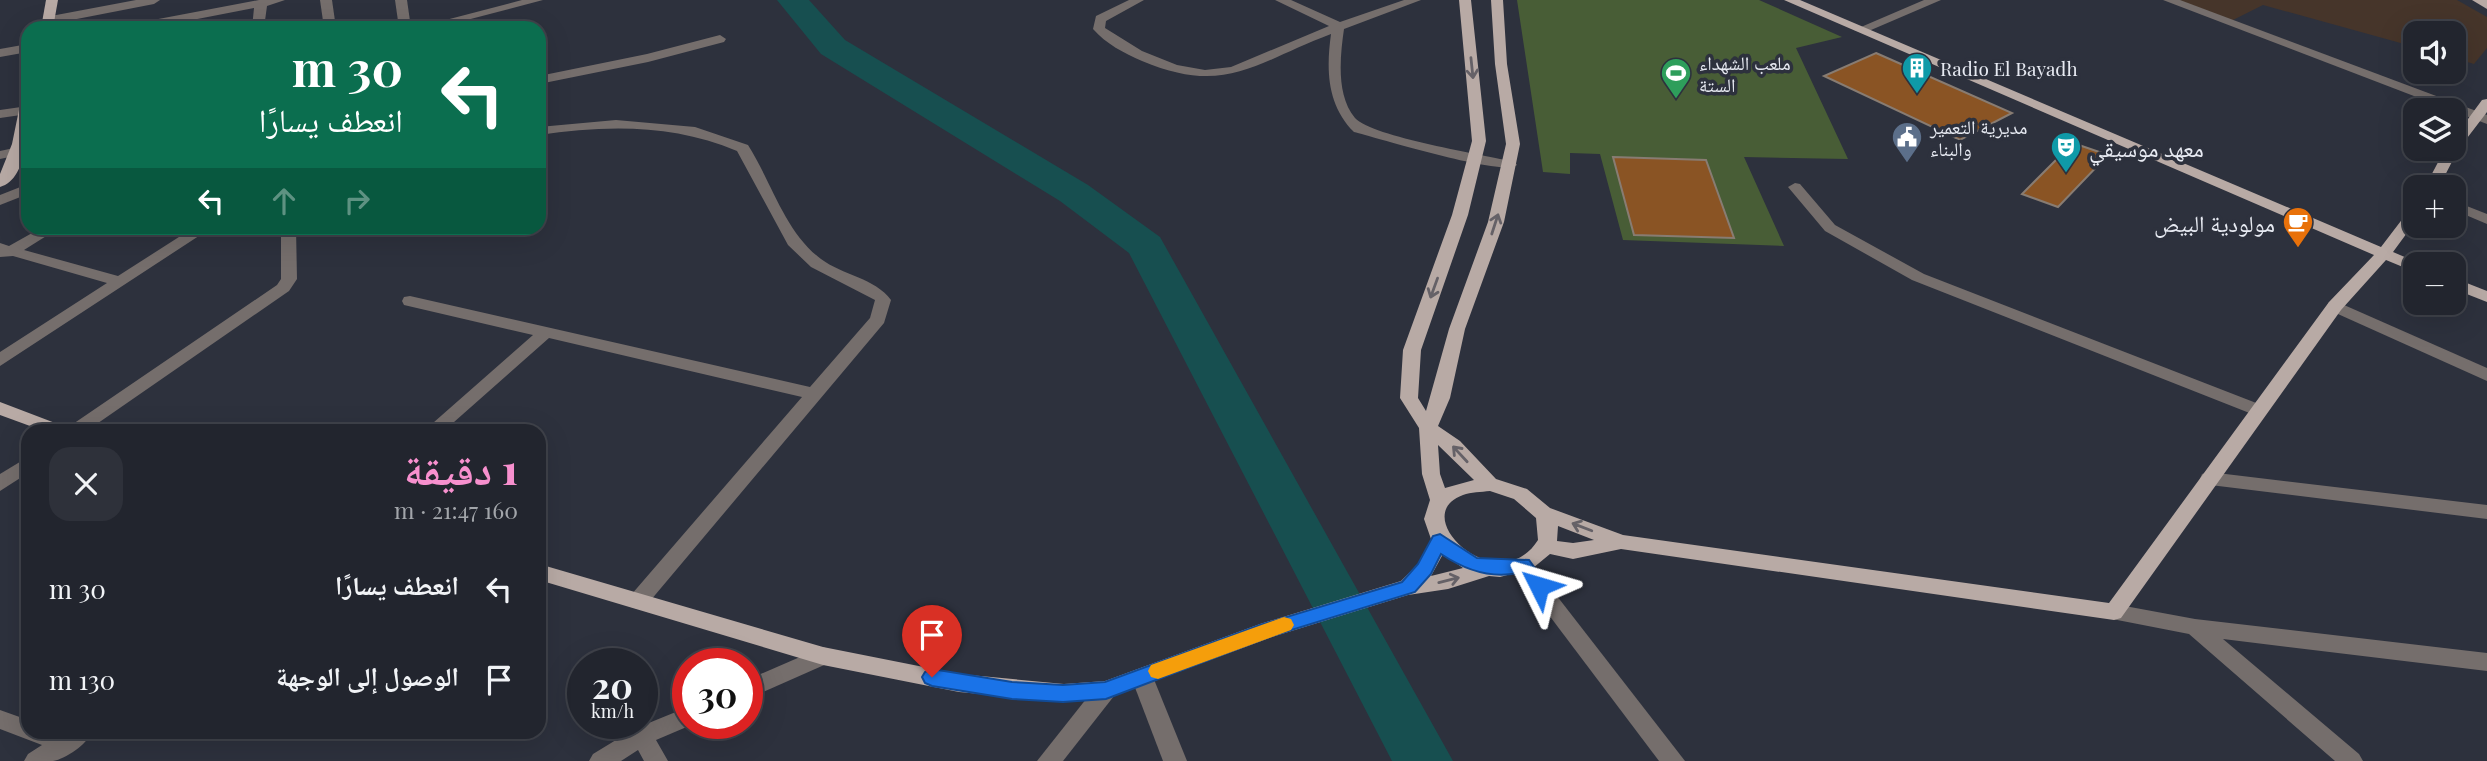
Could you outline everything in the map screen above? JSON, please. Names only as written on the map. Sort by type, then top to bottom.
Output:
[{"type":"main road","points":[[49,21],[52,0]]},
{"type":"main road","points":[[1465,0],[1479,141],[1460,215],[1412,351],[1409,397],[1428,428],[1453,446],[1490,484]]},
{"type":"main road","points":[[1489,568],[1460,558],[1440,540],[1433,522],[1440,501],[1431,474],[1428,428],[1441,398],[1457,329],[1496,222],[1510,165],[1513,144],[1501,64],[1497,0]]},
{"type":"main road","points":[[1790,0],[2403,262]]},
{"type":"main road","points":[[2478,0],[2487,5]]},
{"type":"main road","points":[[2466,135],[2482,118],[2487,103]]},
{"type":"main road","points":[[2,180],[21,152]]},
{"type":"main road","points":[[1440,501],[1465,486],[1490,484],[1515,491],[1543,513],[1621,542],[2115,612],[2335,306],[2384,253],[2403,228]]},
{"type":"main road","points":[[2466,288],[2487,297]]},
{"type":"main road","points":[[0,408],[41,424]]},
{"type":"main road","points":[[546,574],[822,656],[1012,690],[1063,694],[1106,690],[1267,630],[1408,587],[1448,581],[1489,568],[1522,565],[1536,557],[1545,546],[1549,531],[1543,513]]},
{"type":"main road","points":[[1408,587],[1425,569],[1440,540]]},
{"type":"main road","points":[[1545,546],[1573,551],[1621,542]]},
{"type":"street","points":[[62,21],[154,0]]},
{"type":"street","points":[[170,21],[279,0]]},
{"type":"street","points":[[327,0],[329,21]]},
{"type":"street","points":[[401,0],[404,21]]},
{"type":"street","points":[[473,21],[537,0]]},
{"type":"street","points":[[1138,0],[1100,19],[1099,29],[1106,37],[1150,59],[1200,74],[1226,73],[1338,26],[1415,0]]},
{"type":"street","points":[[1281,0],[1338,26]]},
{"type":"street","points":[[2169,0],[2482,118]]},
{"type":"street","points":[[1860,30],[1924,1]]},
{"type":"street","points":[[259,21],[261,4]]},
{"type":"street","points":[[1338,26],[1336,90],[1342,108],[1353,125],[1373,134],[1476,160],[1510,165]]},
{"type":"street","points":[[546,79],[648,58],[720,39]]},
{"type":"street","points":[[0,53],[21,49]]},
{"type":"street","points":[[0,114],[21,109]]},
{"type":"street","points":[[546,130],[600,124],[654,127],[687,131],[743,148],[793,242],[817,264],[878,294],[883,300],[878,319],[638,601]]},
{"type":"street","points":[[0,155],[21,150]]},
{"type":"street","points":[[2,180],[21,181]]},
{"type":"street","points":[[1795,187],[1830,228],[1918,277],[2258,410]]},
{"type":"street","points":[[0,201],[21,191]]},
{"type":"street","points":[[2466,210],[2487,219]]},
{"type":"street","points":[[4,252],[37,235]]},
{"type":"street","points":[[0,360],[192,235]]},
{"type":"street","points":[[85,424],[283,288],[289,279],[288,235]]},
{"type":"street","points":[[4,252],[118,281]]},
{"type":"street","points":[[410,301],[544,334],[815,394]]},
{"type":"street","points":[[2335,306],[2487,375]]},
{"type":"street","points":[[441,424],[544,334]]},
{"type":"street","points":[[0,484],[21,469]]},
{"type":"street","points":[[2209,479],[2487,512]]},
{"type":"street","points":[[1522,565],[1672,761]]},
{"type":"street","points":[[2115,612],[2196,627],[2487,662]]},
{"type":"street","points":[[2196,627],[2351,761]]},
{"type":"street","points":[[763,683],[822,656]]},
{"type":"street","points":[[1142,677],[1175,761]]},
{"type":"street","points":[[1049,761],[1106,690]]},
{"type":"street","points":[[0,719],[21,727]]},
{"type":"street","points":[[36,761],[72,739]]},
{"type":"street","points":[[601,761],[639,739]]},
{"type":"street","points":[[643,739],[656,761]]},
{"type":"shaded area","points":[[2175,0],[2457,0],[2487,17],[2487,48],[2474,64],[2466,62],[2466,21],[2403,21],[2403,44],[2263,5],[2231,21]]},
{"type":"green space","name":"ملعب الشهداء الستة","points":[[1517,0],[1759,0],[1842,37],[1796,48],[1848,159],[1744,157],[1784,246],[1623,240],[1600,154],[1570,153],[1570,174],[1543,172]]},
{"type":"building","name":"Radio El Bayadh","points":[[1876,53],[2012,113],[1960,140],[1824,76]]},
{"type":"building","name":"معهد موسيقي","points":[[2073,143],[2108,155],[2058,207],[2022,194]]},
{"type":"building","points":[[1613,157],[1706,160],[1734,238],[1634,235]]},
{"type":"waterway","points":[[792,0],[833,47],[1074,193],[1146,246],[1423,761]]},
{"type":"slow traffic","points":[[1158,671],[1284,625]]},
{"type":"place","name":"Radio El Bayadh","points":[[1917,95]]},
{"type":"place","name":"ملعب الشهداء الستة","points":[[1676,100]]},
{"type":"place","name":"مديرية التعمير والبناء","points":[[1907,164]]},
{"type":"place","name":"معهد موسيقي","points":[[2066,174]]},
{"type":"place","name":"مولودية البيض","points":[[2298,249]]},
{"type":"route","points":[[932,677],[1012,690],[1063,694],[1106,690],[1267,630],[1408,587],[1425,569],[1440,540],[1448,550],[1474,565],[1507,568],[1522,565],[1539,586]]}]
